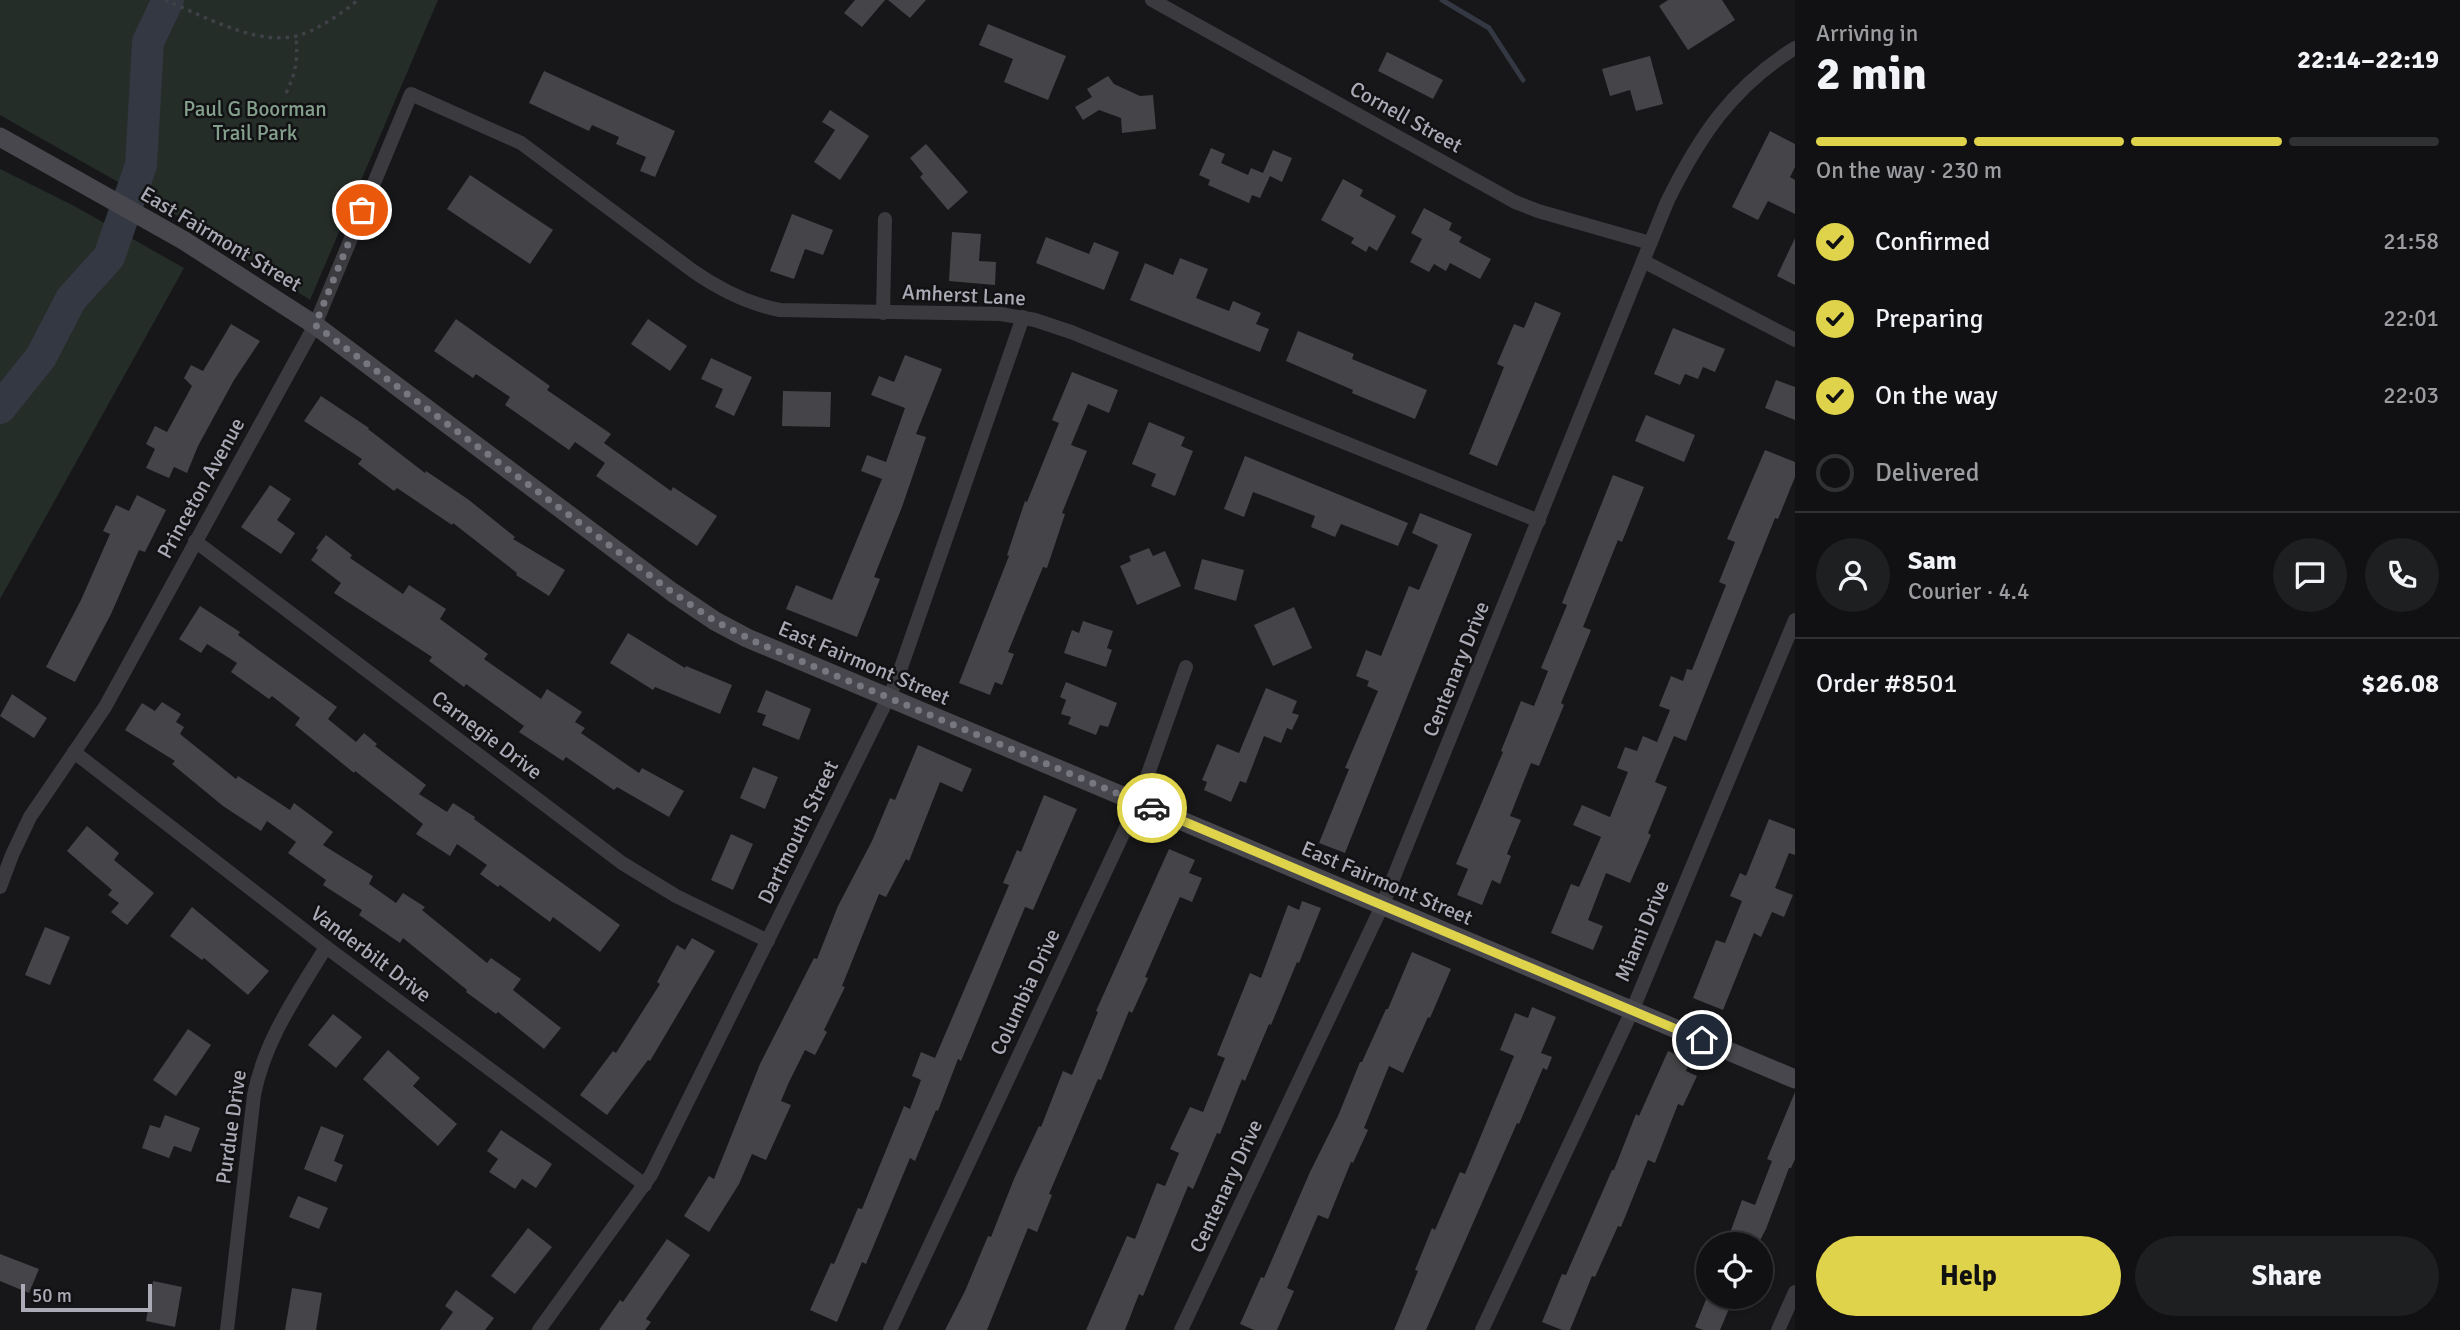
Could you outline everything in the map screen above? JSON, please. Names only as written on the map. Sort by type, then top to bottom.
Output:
[{"type":"street","name":"Cornell Street","points":[[1152,0],[1515,202],[1650,243]]},
{"type":"street","name":"Centenary Drive","points":[[1181,1330],[1382,906],[1650,243],[1685,166],[1713,121],[1749,83],[1795,48]]},
{"type":"street","name":"Amherst Lane","points":[[411,94],[521,143],[693,271],[736,296],[780,310],[989,313],[1023,317],[1071,332],[1539,521]]},
{"type":"street","name":"Princeton Avenue","points":[[0,887],[30,817],[110,700],[315,325],[411,94]]},
{"type":"street","name":"East Fairmont Street","points":[[0,137],[183,240],[315,325],[702,612],[758,643],[1795,1079]]},
{"type":"street","points":[[883,313],[885,219]]},
{"type":"street","points":[[1643,261],[1795,340]]},
{"type":"street","name":"Dartmouth Street","points":[[539,1330],[645,1185],[888,698],[904,663],[1023,317]]},
{"type":"street","name":"Carnegie Drive","points":[[195,541],[622,863],[676,897],[768,941]]},
{"type":"street","name":"Miami Drive","points":[[1482,1330],[1632,1011],[1795,620]]},
{"type":"street","name":"Columbia Drive","points":[[890,1330],[1138,802],[1185,667]]},
{"type":"street","name":"Vanderbilt Drive","points":[[74,752],[326,947],[645,1185]]},
{"type":"street","name":"Purdue Drive","points":[[227,1330],[258,1073],[275,1031],[326,947]]},
{"type":"street","points":[[1778,1330],[1795,1292]]},
{"type":"path","points":[[165,0],[262,37],[306,34],[358,0]]},
{"type":"path","points":[[286,93],[295,75],[298,56],[296,36]]},
{"type":"green space","name":"Paul G Boorman Trail Park","points":[[0,0],[438,0],[310,300],[199,228],[0,115]]},
{"type":"green space","points":[[0,169],[76,207],[184,268],[0,599]]},
{"type":"building","points":[[855,0],[885,0],[862,27],[844,13]]},
{"type":"building","points":[[888,0],[926,0],[910,18]]},
{"type":"building","points":[[1668,0],[1722,0],[1735,20],[1688,50],[1659,6]]},
{"type":"building","points":[[988,24],[1066,56],[1048,100],[1004,82],[1013,59],[979,45]]},
{"type":"building","points":[[1387,52],[1443,80],[1433,99],[1378,71]]},
{"type":"building","points":[[1650,56],[1663,104],[1636,111],[1630,90],[1610,96],[1602,69]]},
{"type":"building","points":[[544,71],[675,131],[655,177],[640,171],[646,157],[616,144],[619,137],[592,125],[589,131],[529,103]]},
{"type":"building","points":[[1108,76],[1114,84],[1140,96],[1153,95],[1156,129],[1122,133],[1121,118],[1099,110],[1083,120],[1075,107],[1092,97],[1087,89]]},
{"type":"building","points":[[830,110],[869,136],[840,180],[814,162],[835,130],[822,122]]},
{"type":"building","points":[[1770,131],[1795,144],[1795,167],[1790,177],[1795,180],[1795,214],[1768,201],[1758,220],[1732,207]]},
{"type":"building","points":[[926,144],[968,192],[948,210],[920,177],[923,174],[910,158]]},
{"type":"building","points":[[1211,148],[1225,154],[1221,163],[1248,175],[1251,168],[1263,173],[1273,150],[1292,158],[1282,182],[1270,176],[1260,198],[1252,195],[1249,203],[1208,185],[1210,180],[1199,175]]},
{"type":"building","points":[[470,175],[553,230],[530,264],[447,209]]},
{"type":"building","points":[[1343,179],[1363,190],[1360,196],[1396,216],[1377,251],[1369,246],[1366,252],[1351,243],[1354,238],[1321,220]]},
{"type":"building","points":[[1424,208],[1452,223],[1449,230],[1462,237],[1459,242],[1491,259],[1480,279],[1450,263],[1446,271],[1434,264],[1429,272],[1410,262],[1422,239],[1411,233]]},
{"type":"building","points":[[792,214],[833,230],[823,255],[805,249],[794,279],[770,271]]},
{"type":"building","points":[[952,232],[981,234],[979,261],[996,262],[995,285],[949,281]]},
{"type":"building","points":[[1046,237],[1089,254],[1094,242],[1119,252],[1104,290],[1036,263]]},
{"type":"building","points":[[1795,238],[1795,285],[1777,276]]},
{"type":"building","points":[[1180,258],[1208,269],[1196,298],[1229,311],[1233,301],[1261,313],[1256,324],[1269,329],[1260,352],[1130,300],[1145,263],[1173,275]]},
{"type":"building","points":[[1535,302],[1561,313],[1497,466],[1469,454],[1504,367],[1497,364],[1514,324],[1524,328]]},
{"type":"building","points":[[456,319],[550,386],[547,390],[611,434],[604,443],[671,491],[673,487],[717,516],[697,546],[596,476],[605,463],[575,442],[569,450],[505,405],[510,397],[476,374],[473,378],[434,351]]},
{"type":"building","points":[[648,319],[687,346],[670,371],[631,344]]},
{"type":"building","points":[[231,324],[260,341],[234,380],[198,446],[187,473],[174,467],[169,478],[146,468],[155,449],[146,444],[155,426],[167,432],[192,386],[184,378],[191,365],[203,371]]},
{"type":"building","points":[[1673,328],[1725,349],[1715,372],[1703,367],[1698,379],[1685,374],[1680,385],[1654,374]]},
{"type":"building","points":[[1298,331],[1354,354],[1352,359],[1427,390],[1415,419],[1352,393],[1353,390],[1286,361]]},
{"type":"building","points":[[905,355],[942,369],[916,434],[926,437],[874,577],[880,579],[857,637],[786,609],[796,585],[832,600],[882,479],[861,471],[867,455],[886,462],[905,408],[871,395],[879,376],[894,382]]},
{"type":"building","points":[[711,358],[752,377],[734,416],[715,407],[723,389],[701,379]]},
{"type":"building","points":[[1072,372],[1118,390],[1109,413],[1088,404],[1071,445],[1087,451],[1062,513],[1065,514],[1047,568],[1043,567],[1008,652],[1014,654],[1002,685],[995,682],[990,695],[959,683],[1009,556],[1007,555],[1025,501],[1027,502],[1059,423],[1052,420]]},
{"type":"building","points":[[1776,380],[1795,387],[1795,420],[1765,408]]},
{"type":"building","points":[[783,391],[831,392],[830,427],[782,426]]},
{"type":"building","points":[[321,396],[369,428],[425,473],[426,471],[469,500],[515,537],[513,539],[565,570],[549,596],[516,575],[517,573],[453,523],[452,525],[397,488],[394,491],[358,464],[362,459],[304,421]]},
{"type":"building","points":[[1646,415],[1695,435],[1684,462],[1635,441]]},
{"type":"building","points":[[1149,422],[1185,437],[1181,446],[1193,451],[1175,496],[1151,486],[1156,474],[1132,464]]},
{"type":"building","points":[[1765,450],[1795,462],[1795,477],[1778,519],[1775,518],[1686,741],[1674,736],[1655,782],[1667,787],[1648,833],[1651,835],[1630,883],[1606,873],[1588,920],[1603,926],[1593,950],[1551,933],[1571,884],[1579,887],[1601,837],[1573,825],[1582,805],[1610,817],[1628,772],[1617,768],[1625,747],[1637,751],[1643,736],[1657,742],[1670,710],[1659,706],[1671,676],[1683,681],[1687,669],[1692,670],[1726,585],[1719,582],[1735,542],[1727,539]]},
{"type":"building","points":[[1245,456],[1408,523],[1398,546],[1341,524],[1335,537],[1311,527],[1315,516],[1253,492],[1244,517],[1224,509]]},
{"type":"building","points":[[1613,475],[1644,487],[1622,542],[1618,540],[1583,627],[1591,630],[1561,703],[1564,705],[1539,766],[1531,763],[1510,816],[1521,820],[1507,854],[1511,856],[1500,884],[1492,880],[1482,905],[1457,895],[1468,869],[1456,864],[1503,752],[1501,751],[1521,701],[1534,706],[1548,671],[1541,668],[1567,605],[1562,603]]},
{"type":"building","points":[[270,485],[291,499],[277,520],[295,533],[281,554],[241,527]]},
{"type":"building","points":[[137,495],[166,510],[145,552],[139,550],[111,614],[75,682],[46,667],[81,600],[110,534],[103,531],[116,505],[129,511]]},
{"type":"building","points":[[1420,513],[1472,534],[1345,853],[1319,843],[1349,769],[1345,768],[1378,691],[1367,686],[1369,681],[1356,676],[1366,650],[1381,656],[1409,586],[1419,590],[1438,545],[1412,533]]},
{"type":"building","points":[[326,535],[352,555],[350,558],[403,594],[409,585],[446,609],[440,619],[488,654],[484,659],[541,699],[547,689],[582,712],[575,722],[585,728],[581,733],[639,773],[642,768],[684,791],[669,817],[617,787],[614,790],[566,757],[563,761],[519,732],[524,726],[429,661],[432,657],[334,593],[341,583],[311,560]]},
{"type":"building","points":[[1149,548],[1153,556],[1165,551],[1181,586],[1137,605],[1120,566],[1131,561],[1129,556]]},
{"type":"building","points":[[1202,559],[1244,570],[1236,601],[1194,589]]},
{"type":"building","points":[[200,606],[240,632],[238,635],[337,707],[328,719],[356,742],[364,733],[377,744],[375,746],[426,785],[419,794],[447,812],[453,803],[475,817],[474,819],[620,925],[600,952],[553,917],[550,922],[500,885],[498,887],[480,874],[487,865],[457,844],[450,856],[416,834],[423,824],[295,725],[300,718],[272,696],[269,699],[231,672],[237,663],[207,644],[201,653],[179,639]]},
{"type":"building","points":[[1294,607],[1312,648],[1273,666],[1254,625]]},
{"type":"building","points":[[1083,621],[1113,631],[1107,648],[1112,650],[1106,667],[1064,653],[1072,630],[1079,633]]},
{"type":"building","points":[[628,633],[685,668],[686,666],[732,685],[720,714],[655,687],[653,690],[610,663]]},
{"type":"building","points":[[1066,682],[1117,703],[1108,727],[1100,725],[1096,735],[1068,724],[1071,717],[1061,714],[1066,700],[1060,697]]},
{"type":"building","points":[[1266,688],[1297,701],[1292,713],[1299,715],[1292,730],[1287,728],[1281,743],[1264,736],[1246,783],[1240,781],[1231,802],[1204,790],[1207,782],[1202,780],[1217,744],[1239,753]]},
{"type":"building","points":[[766,690],[811,709],[799,740],[762,725],[766,715],[757,712]]},
{"type":"building","points":[[12,694],[47,718],[34,738],[0,716]]},
{"type":"building","points":[[162,702],[181,714],[176,722],[184,727],[180,734],[236,779],[238,776],[290,810],[294,803],[333,832],[323,845],[373,876],[369,884],[396,903],[403,893],[425,907],[422,910],[487,963],[491,958],[521,979],[513,990],[561,1028],[544,1049],[498,1012],[496,1014],[466,992],[467,990],[403,938],[400,943],[359,915],[362,910],[323,885],[326,880],[288,853],[296,842],[267,821],[261,831],[223,806],[172,764],[175,761],[125,730],[142,703],[155,711]]},
{"type":"building","points":[[918,745],[972,769],[962,792],[940,782],[909,861],[906,859],[886,897],[879,894],[842,986],[845,987],[824,1030],[827,1032],[815,1055],[805,1050],[789,1082],[781,1101],[791,1105],[766,1160],[752,1154],[739,1184],[709,1232],[684,1216],[709,1176],[714,1179],[760,1064],[814,958],[817,959],[838,906],[872,841],[890,798],[895,800]]},
{"type":"building","points":[[753,767],[778,777],[765,809],[740,798]]},
{"type":"building","points":[[1044,795],[1077,809],[1033,910],[1025,907],[961,1061],[958,1059],[915,1161],[910,1158],[866,1264],[862,1262],[837,1322],[810,1310],[831,1263],[834,1264],[858,1208],[862,1209],[904,1106],[910,1109],[921,1080],[912,1076],[921,1052],[935,1058],[1009,885],[1003,883],[1017,850],[1021,852]]},
{"type":"building","points":[[1769,819],[1795,829],[1795,855],[1789,853],[1775,888],[1793,895],[1784,917],[1772,912],[1761,937],[1754,933],[1723,1010],[1693,998],[1716,940],[1725,943],[1742,901],[1730,896],[1740,873],[1746,876]]},
{"type":"building","points":[[87,826],[119,853],[114,860],[154,893],[127,925],[111,912],[119,903],[108,895],[112,890],[67,851]]},
{"type":"building","points":[[731,834],[753,844],[733,890],[711,880]]},
{"type":"building","points":[[1169,849],[1195,860],[1189,873],[1202,878],[1192,902],[1180,897],[1145,977],[1148,978],[1132,1013],[1129,1011],[1101,1080],[1098,1079],[1049,1194],[1052,1195],[1037,1232],[1028,1228],[987,1330],[945,1330],[988,1236],[991,1237],[1014,1179],[1039,1126],[1041,1127],[1063,1071],[1072,1075],[1098,1012],[1096,1011]]},
{"type":"building","points":[[1302,901],[1321,908],[1299,963],[1297,962],[1245,1081],[1242,1079],[1220,1134],[1217,1133],[1193,1189],[1188,1186],[1143,1296],[1139,1294],[1125,1330],[1086,1330],[1127,1236],[1135,1239],[1157,1183],[1165,1186],[1179,1153],[1170,1149],[1190,1107],[1203,1112],[1225,1058],[1217,1055],[1250,973],[1261,978],[1288,905],[1299,910]]},
{"type":"building","points":[[192,907],[269,971],[248,995],[204,958],[202,960],[170,936]]},
{"type":"building","points":[[45,927],[70,937],[50,985],[25,975]]},
{"type":"building","points":[[692,938],[715,951],[650,1061],[648,1060],[607,1115],[580,1095],[613,1051],[616,1053],[660,984],[657,982],[677,945],[685,950]]},
{"type":"building","points":[[1412,952],[1451,969],[1430,1018],[1428,1017],[1403,1073],[1389,1066],[1364,1128],[1368,1130],[1353,1163],[1351,1162],[1328,1219],[1318,1215],[1287,1288],[1294,1291],[1277,1330],[1254,1330],[1240,1324],[1261,1277],[1264,1278]]},
{"type":"building","points":[[1532,1007],[1556,1017],[1541,1053],[1552,1057],[1547,1070],[1543,1068],[1519,1124],[1517,1123],[1426,1330],[1394,1330],[1432,1228],[1435,1230],[1460,1172],[1465,1174],[1514,1056],[1500,1050],[1515,1013],[1528,1018]]},
{"type":"building","points":[[333,1014],[362,1037],[336,1068],[308,1045]]},
{"type":"building","points":[[188,1029],[211,1045],[176,1096],[153,1080]]},
{"type":"building","points":[[388,1050],[420,1078],[413,1086],[457,1124],[438,1146],[363,1079]]},
{"type":"building","points":[[1668,1051],[1690,1061],[1686,1071],[1697,1076],[1683,1106],[1678,1104],[1655,1163],[1648,1160],[1621,1227],[1618,1226],[1595,1277],[1592,1276],[1570,1330],[1562,1330],[1542,1322],[1562,1274],[1566,1275],[1614,1170],[1636,1114],[1639,1116]]},
{"type":"building","points":[[1795,1092],[1795,1159],[1766,1229],[1764,1232],[1730,1232],[1742,1200],[1755,1205],[1772,1161],[1767,1159]]},
{"type":"building","points":[[165,1115],[200,1128],[191,1152],[174,1146],[169,1158],[142,1148],[150,1125],[160,1128]]},
{"type":"building","points":[[321,1126],[344,1135],[334,1161],[343,1165],[336,1182],[304,1169]]},
{"type":"building","points":[[501,1130],[552,1164],[536,1188],[522,1179],[515,1189],[489,1172],[498,1159],[487,1151]]},
{"type":"building","points":[[298,1196],[328,1208],[319,1229],[289,1217]]},
{"type":"building","points":[[528,1228],[552,1247],[515,1294],[491,1276]]},
{"type":"building","points":[[667,1239],[690,1255],[646,1319],[651,1322],[645,1330],[599,1330],[620,1300],[623,1302]]},
{"type":"building","points":[[0,1254],[39,1269],[29,1293],[0,1281]]},
{"type":"building","points":[[153,1281],[182,1287],[175,1327],[146,1321]]},
{"type":"building","points":[[292,1288],[322,1293],[316,1330],[285,1330]]},
{"type":"building","points":[[456,1290],[494,1318],[485,1330],[440,1330],[453,1312],[445,1306]]},
{"type":"building","points":[[1702,1309],[1729,1309],[1720,1330],[1695,1327]]},
{"type":"waterway","points":[[0,408],[41,357],[71,299],[109,257],[141,165],[148,42],[168,0]]},
{"type":"waterway","points":[[1442,0],[1489,28],[1523,80]]},
{"type":"way so far","points":[[362,210],[315,325],[672,592],[715,621],[785,655],[1152,808]]},
{"type":"route","points":[[1152,808],[1702,1040]]}]
